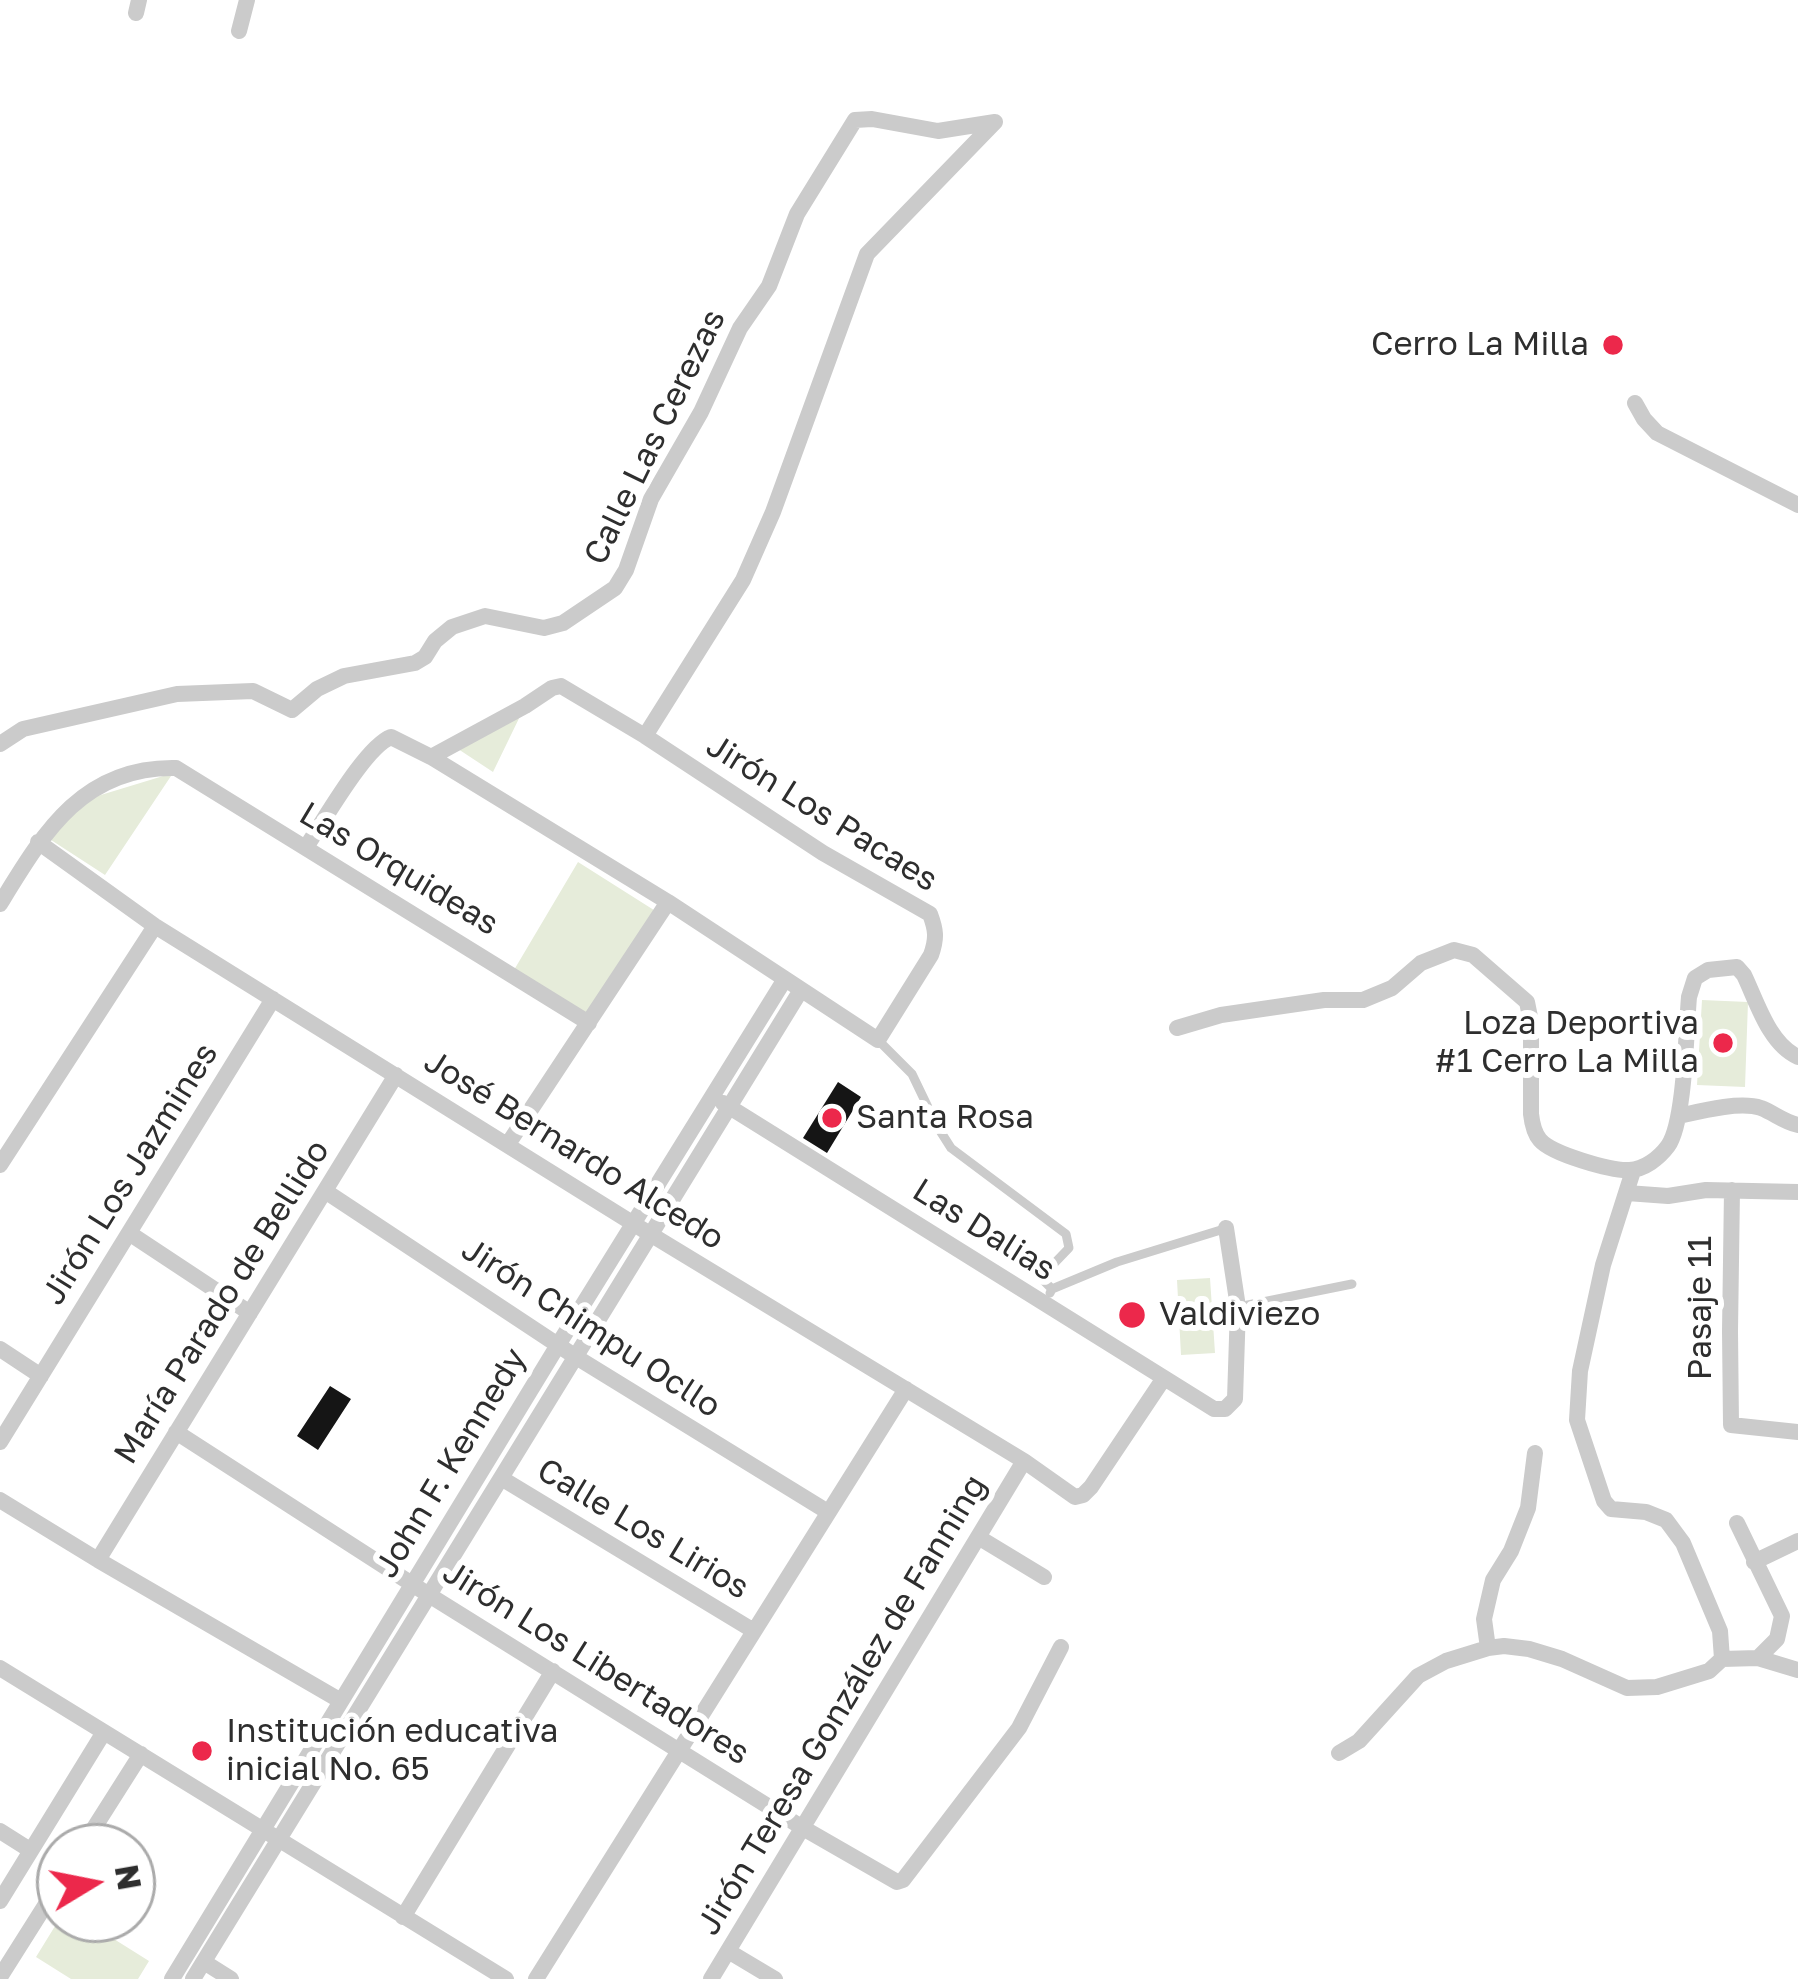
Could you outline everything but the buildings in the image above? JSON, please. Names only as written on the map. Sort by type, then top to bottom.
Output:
[{"type":"street","points":[[239,32],[247,0]]},
{"type":"street","name":"Calle Las Cerezas","points":[[0,744],[23,729],[177,694],[253,691],[292,710],[317,688],[344,676],[415,663],[452,627],[484,616],[544,628],[562,623],[615,588],[626,570],[651,499],[740,328],[769,286],[797,214],[855,120],[938,131],[995,122],[867,254],[782,490],[743,580],[645,736]]},
{"type":"street","points":[[1635,404],[1658,434],[1798,505]]},
{"type":"street","name":"Jirón Los Pacaes","points":[[431,757],[562,686],[823,853],[929,914],[936,940],[931,955],[878,1040]]},
{"type":"street","points":[[306,847],[354,775],[380,742],[392,737],[668,902],[878,1040]]},
{"type":"street","name":"Las Orquideas","points":[[38,842],[70,805],[92,791],[148,768],[176,768],[589,1023]]},
{"type":"street","points":[[0,904],[38,842]]},
{"type":"street","name":"José Bernardo Alcedo","points":[[38,842],[155,926],[1024,1461],[1075,1497],[1091,1487],[1164,1378]]},
{"type":"street","points":[[508,1144],[668,902]]},
{"type":"street","points":[[0,1165],[155,926]]},
{"type":"street","points":[[1177,1028],[1221,1015],[1324,1000],[1363,1000],[1392,988],[1421,963],[1454,950],[1473,955],[1527,1002],[1532,1022],[1531,1114],[1541,1142],[1633,1171],[1654,1160],[1670,1143],[1679,1116],[1689,997],[1695,978],[1708,970],[1737,967],[1778,1041],[1798,1057]]},
{"type":"street","name":"John F. Kennedy","points":[[193,1979],[341,1701],[785,979]]},
{"type":"street","name":"John F. Kennedy","points":[[172,1979],[429,1595],[801,990]]},
{"type":"street","name":"Jirón Los Jazmines","points":[[0,1442],[273,999]]},
{"type":"street","name":"María Parado de Bellido","points":[[98,1560],[397,1075]]},
{"type":"street","name":"Las Dalias","points":[[712,1096],[1048,1296],[1214,1408],[1226,1409],[1234,1399],[1238,1306]]},
{"type":"street","points":[[1679,1116],[1748,1106],[1798,1126]]},
{"type":"street","points":[[1633,1171],[1590,1321],[1576,1420],[1604,1501],[1611,1509],[1646,1512],[1666,1520],[1683,1543],[1720,1631],[1723,1659]]},
{"type":"street","name":"Pasaje 11","points":[[1732,1190],[1731,1425],[1797,1432]]},
{"type":"street","name":"Jirón Chimpu Ocllo","points":[[325,1192],[576,1357],[828,1513]]},
{"type":"street","points":[[1627,1193],[1798,1192]]},
{"type":"street","points":[[1226,1228],[1238,1306]]},
{"type":"street","points":[[129,1233],[250,1312]]},
{"type":"street","points":[[0,1349],[41,1376]]},
{"type":"street","points":[[536,1979],[906,1389]]},
{"type":"street","name":"Jirón Los Libertadores","points":[[176,1432],[412,1585],[897,1882],[1019,1728],[1061,1647]]},
{"type":"street","points":[[1797,1432],[1798,1446]]},
{"type":"street","points":[[1488,1648],[1484,1619],[1493,1580],[1528,1508],[1535,1453]]},
{"type":"street","name":"Jirón Teresa González de Fanning","points":[[711,1979],[1024,1461]]},
{"type":"street","name":"Calle Los Lirios","points":[[501,1478],[754,1631]]},
{"type":"street","points":[[0,1500],[341,1701]]},
{"type":"street","points":[[1737,1523],[1782,1616],[1777,1639],[1758,1658]]},
{"type":"street","points":[[978,1537],[1044,1577]]},
{"type":"street","points":[[1754,1562],[1798,1541]]},
{"type":"street","points":[[1339,1753],[1359,1741],[1418,1676],[1488,1648],[1529,1649],[1627,1688],[1658,1687],[1709,1671],[1723,1659],[1758,1658],[1798,1670]]},
{"type":"street","points":[[0,1668],[506,1979]]},
{"type":"street","points":[[403,1917],[553,1670]]},
{"type":"street","points":[[0,1901],[104,1732]]},
{"type":"street","points":[[97,1823],[141,1754]]},
{"type":"street","points":[[0,1832],[30,1850]]},
{"type":"street","points":[[25,1979],[2,1969],[36,1918]]},
{"type":"street","points":[[728,1951],[775,1979]]},
{"type":"street","points":[[204,1962],[231,1979]]},
{"type":"lane","points":[[878,1040],[912,1074],[951,1148],[1066,1234],[1069,1248],[1044,1274],[1048,1296],[1117,1262],[1226,1228]]},
{"type":"lane","points":[[1238,1306],[1352,1284]]},
{"type":"green space","points":[[525,706],[493,772],[452,745]]},
{"type":"green space","points":[[173,773],[105,875],[48,838],[91,798]]},
{"type":"green space","points":[[578,862],[657,912],[590,1016],[514,970]]},
{"type":"green space","name":"Loza Deportiva #1 Cerro La Milla","points":[[1702,1000],[1748,1002],[1745,1087],[1697,1085]]},
{"type":"green space","points":[[1210,1278],[1215,1353],[1181,1355],[1177,1280]]},
{"type":"green space","points":[[45,1943],[120,1943],[149,1961],[138,1979],[71,1979],[36,1957]]},
{"type":"place","name":"Cerro La Milla","points":[[1613,345]]},
{"type":"place","name":"Loza Deportiva #1 Cerro La Milla","points":[[1723,1043]]},
{"type":"place","name":"Santa Rosa","points":[[832,1118]]},
{"type":"place","name":"Valdiviezo","points":[[1132,1315]]},
{"type":"place","name":"Institución educativa inicial No. 65","points":[[202,1751]]}]
